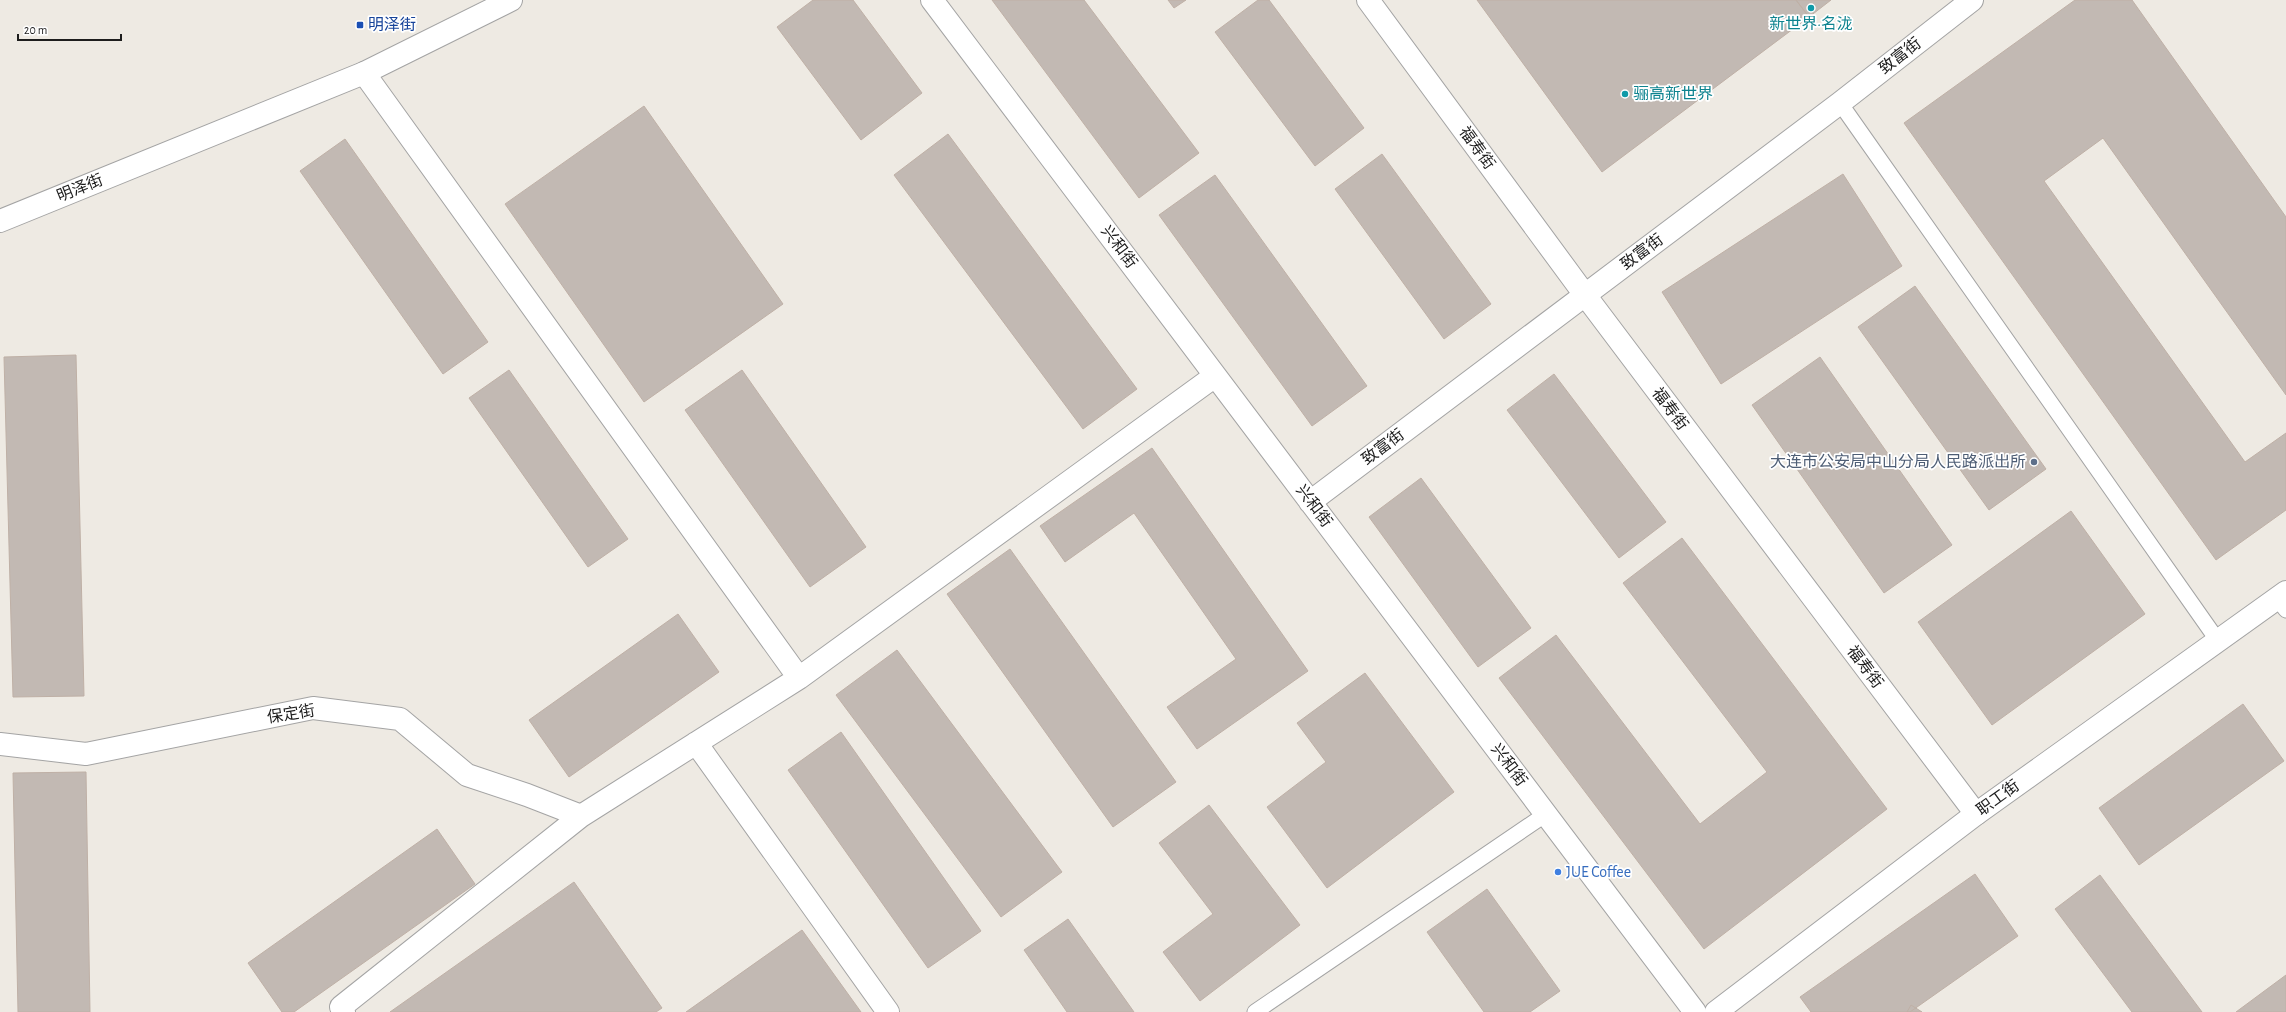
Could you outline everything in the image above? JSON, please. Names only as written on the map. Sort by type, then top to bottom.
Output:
[{"type":"street","name":"明泽街","points":[[0,221],[364,72],[511,0]]},
{"type":"street","name":"兴和街","points":[[932,0],[1695,1012]]},
{"type":"street","name":"福寿街","points":[[1368,0],[1585,295],[1976,814]]},
{"type":"street","name":"致富街","points":[[1310,502],[1840,103],[1972,0]]},
{"type":"street","points":[[364,72],[799,678]]},
{"type":"street","points":[[344,1012],[341,1007],[582,816],[799,678],[1215,376]]},
{"type":"street","name":"职工街","points":[[1716,1012],[1976,814],[2218,640],[2283,600]]},
{"type":"street","name":"保定街","points":[[0,744],[86,754],[313,708],[400,719],[467,776],[527,795],[582,816]]},
{"type":"street","points":[[696,743],[888,1012]]},
{"type":"lane","points":[[1840,103],[2218,640]]},
{"type":"lane","points":[[1255,1012],[1546,814]]},
{"type":"building","points":[[813,0],[853,0],[922,93],[861,140],[777,27]]},
{"type":"building","points":[[992,0],[1084,0],[1199,153],[1139,198]]},
{"type":"building","points":[[1168,0],[1186,0],[1174,8]]},
{"type":"building","points":[[1258,0],[1269,0],[1364,128],[1315,166],[1215,32]]},
{"type":"building","name":"骊高新世界","points":[[1477,0],[1796,0],[1809,17],[1602,172]]},
{"type":"building","name":"新世界·名泷","points":[[1796,0],[1831,0],[1809,17]]},
{"type":"building","points":[[2075,0],[2132,0],[2286,217],[2286,395],[2103,138],[2044,181],[2245,462],[2286,433],[2286,510],[2216,560],[1904,123]]},
{"type":"building","points":[[644,106],[783,304],[644,402],[505,204]]},
{"type":"building","points":[[948,134],[1137,389],[1083,429],[894,175]]},
{"type":"building","points":[[345,139],[488,342],[443,374],[300,171]]},
{"type":"building","points":[[1382,154],[1491,304],[1444,339],[1335,189]]},
{"type":"building","points":[[1843,174],[1902,266],[1721,384],[1662,292]]},
{"type":"building","points":[[1215,175],[1367,386],[1312,426],[1159,215]]},
{"type":"building","points":[[1915,286],[2046,469],[1989,510],[1858,327]]},
{"type":"building","points":[[76,355],[84,696],[13,697],[4,357]]},
{"type":"building","points":[[1820,357],[1952,545],[1884,593],[1752,405]]},
{"type":"building","points":[[509,370],[628,539],[588,567],[469,398]]},
{"type":"building","points":[[742,370],[866,547],[810,587],[685,410]]},
{"type":"building","points":[[1554,374],[1666,522],[1619,558],[1507,410]]},
{"type":"building","points":[[1152,448],[1308,671],[1197,749],[1167,707],[1236,659],[1134,513],[1065,562],[1040,526]]},
{"type":"building","points":[[1421,478],[1531,628],[1478,667],[1369,517]]},
{"type":"building","points":[[2071,511],[2145,614],[1992,725],[1918,622]]},
{"type":"building","points":[[1682,538],[1887,809],[1704,949],[1499,678],[1556,635],[1700,824],[1767,772],[1623,583]]},
{"type":"building","points":[[1010,549],[1176,782],[1113,827],[947,594]]},
{"type":"building","points":[[678,614],[719,672],[569,777],[529,720]]},
{"type":"building","points":[[897,650],[1062,872],[1001,917],[836,695]]},
{"type":"building","points":[[1365,673],[1454,792],[1327,888],[1267,807],[1326,762],[1297,723]]},
{"type":"building","points":[[2243,704],[2284,761],[2139,865],[2099,808]]},
{"type":"building","points":[[841,732],[981,931],[928,968],[788,770]]},
{"type":"building","points":[[86,772],[90,1012],[18,1012],[13,773]]},
{"type":"building","points":[[1209,805],[1300,925],[1200,1001],[1163,952],[1213,914],[1159,843]]},
{"type":"building","points":[[437,829],[475,884],[294,1012],[282,1012],[248,963]]},
{"type":"building","points":[[1975,874],[2018,936],[1910,1012],[1811,1012],[1800,997]]},
{"type":"building","points":[[2100,875],[2202,1012],[2132,1012],[2055,909]]},
{"type":"building","points":[[574,882],[662,1008],[656,1012],[390,1012]]},
{"type":"building","points":[[1487,889],[1560,991],[1530,1012],[1484,1012],[1427,932]]},
{"type":"building","points":[[1068,919],[1134,1012],[1067,1012],[1024,950]]},
{"type":"building","points":[[802,930],[861,1012],[686,1012]]},
{"type":"building","points":[[2286,975],[2286,1012],[2236,1012]]},
{"type":"building","points":[[1911,1005],[1922,1012],[1907,1012]]},
{"type":"place","name":"新世界·名泷","points":[[1811,8]]},
{"type":"place","name":"明泽街","points":[[360,25]]},
{"type":"place","name":"骊高新世界","points":[[1625,94]]},
{"type":"place","name":"大连市公安局中山分局人民路派出所","points":[[2034,462]]},
{"type":"place","name":"JUE Coffee","points":[[1558,872]]}]
